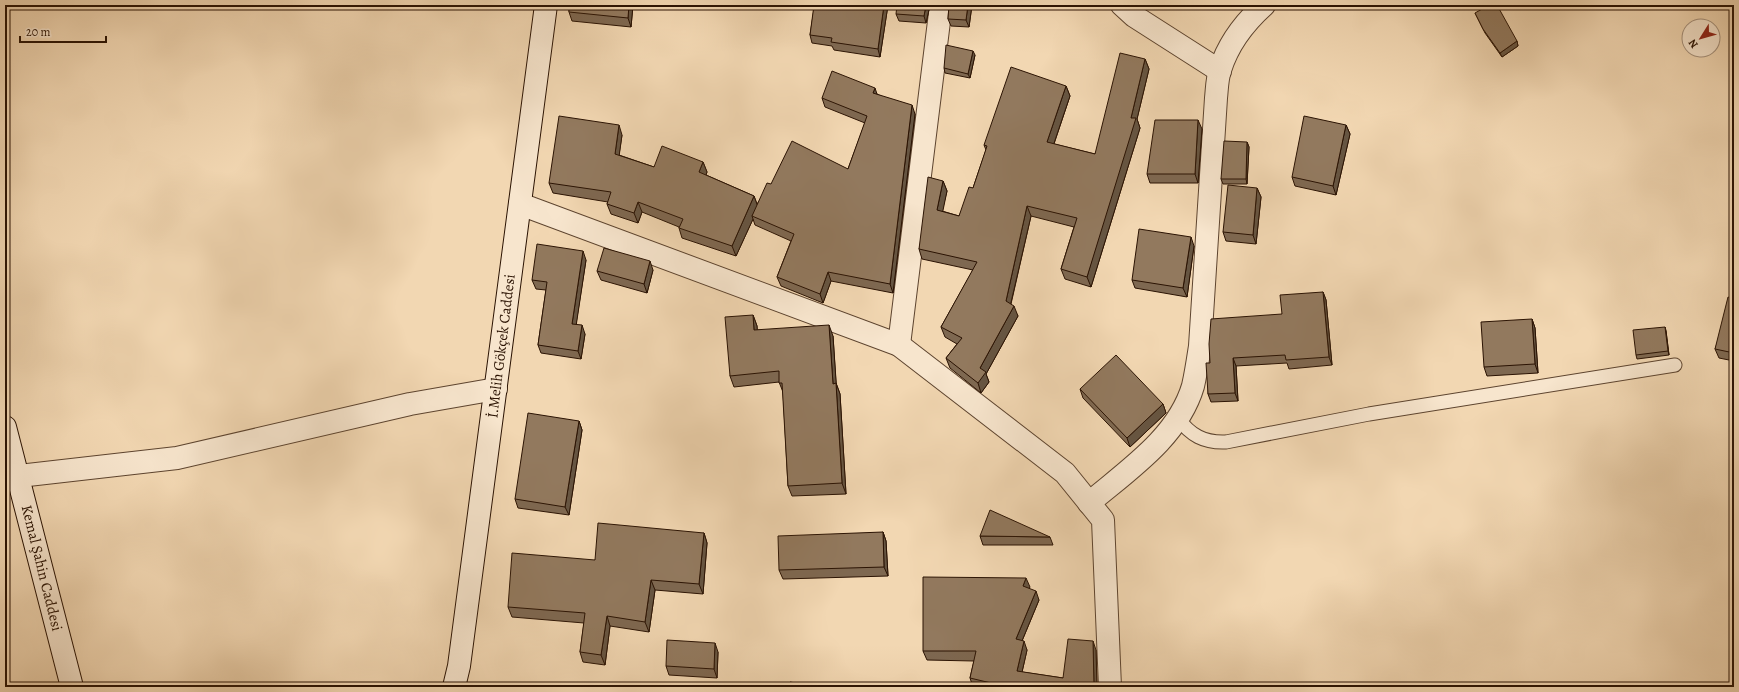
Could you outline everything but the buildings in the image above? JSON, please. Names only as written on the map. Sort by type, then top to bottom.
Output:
[{"type":"street","name":"İ.Melih Gökçek Caddesi","points":[[454,687],[459,666],[546,5]]},
{"type":"street","points":[[899,345],[941,5]]},
{"type":"street","points":[[1122,5],[1134,16],[1220,71]]},
{"type":"street","points":[[1090,503],[1159,443],[1178,418],[1193,386],[1200,346],[1216,98],[1220,71],[1232,42],[1252,17],[1264,5]]},
{"type":"street","points":[[520,204],[899,345],[1065,473],[1103,520],[1110,687]]},
{"type":"street","points":[[19,476],[177,458],[410,404],[496,389]]},
{"type":"street","name":"Kemal Şahin Caddesi","points":[[5,427],[19,476],[72,687]]},
{"type":"lane","points":[[1178,418],[1194,435],[1215,443],[1226,442],[1369,414],[1675,365]]}]
